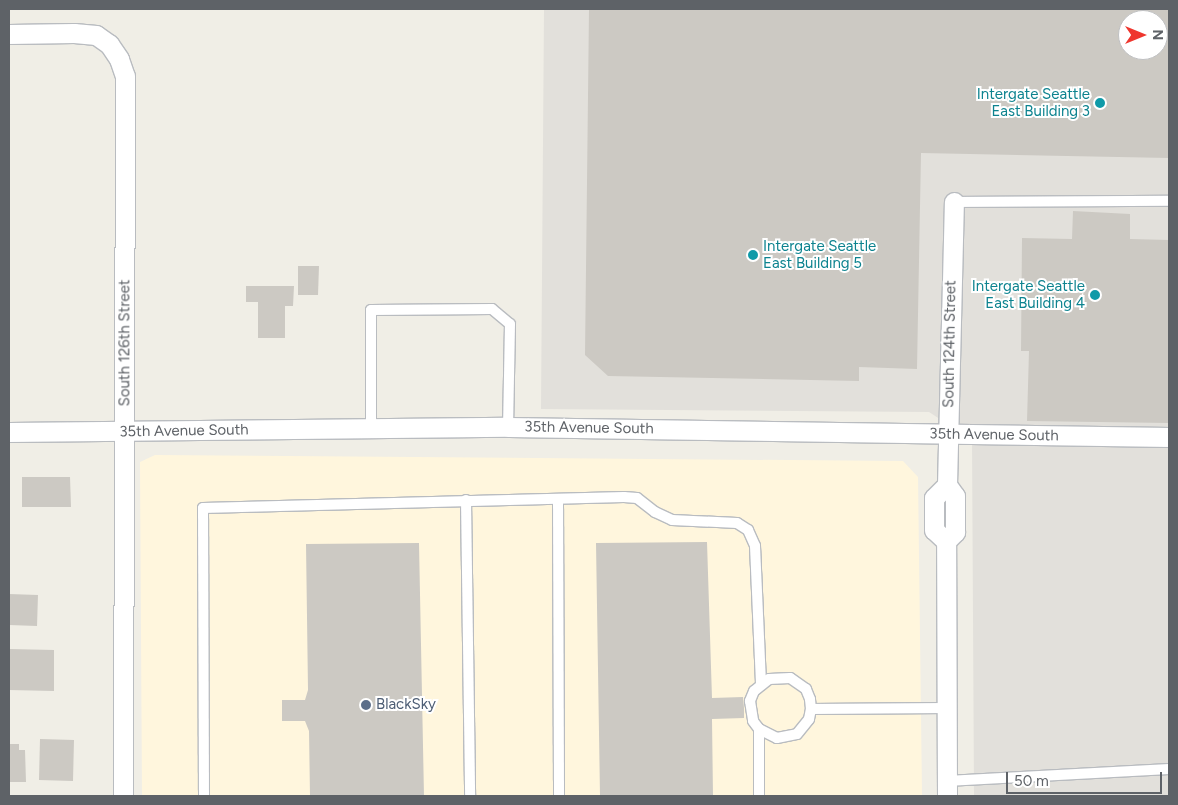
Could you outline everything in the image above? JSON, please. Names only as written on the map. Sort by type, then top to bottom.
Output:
[{"type":"street","name":"South 126th Street","points":[[9,34],[96,35],[109,44],[119,59],[124,76],[123,796]]},
{"type":"street","name":"South 124th Street","points":[[947,788],[946,541],[955,532],[955,496],[947,485],[954,202]]},
{"type":"street","name":"35th Avenue South","points":[[9,432],[508,426],[1169,436]]},
{"type":"lane","points":[[954,202],[1169,201]]},
{"type":"lane","points":[[371,428],[372,310],[492,309],[510,324],[508,426]]},
{"type":"lane","points":[[204,796],[203,508],[466,500],[637,498],[663,517],[672,520],[730,522],[748,530],[755,546],[761,684]]},
{"type":"lane","points":[[558,499],[559,796]]},
{"type":"lane","points":[[466,500],[470,796]]},
{"type":"lane","points":[[790,678],[806,690],[810,699],[811,709],[809,719],[796,734],[777,738],[759,729],[753,721],[750,706],[754,691],[761,684],[770,679],[790,678]]},
{"type":"lane","points":[[811,709],[946,708]]},
{"type":"lane","points":[[759,729],[759,796]]},
{"type":"lane","points":[[947,788],[1169,769]]},
{"type":"shaded area","points":[[544,9],[1169,9],[1169,796],[974,796],[972,440],[929,412],[541,409]]},
{"type":"shaded area","points":[[155,455],[903,461],[918,477],[922,796],[142,796],[140,462]]},
{"type":"building","name":"Intergate Seattle East Building 5","points":[[589,9],[1169,9],[1169,158],[921,153],[917,369],[859,367],[859,381],[608,376],[585,355]]},
{"type":"building","name":"Intergate Seattle East Building 4","points":[[1073,211],[1130,214],[1130,239],[1169,240],[1169,423],[1027,421],[1029,351],[1021,351],[1022,238],[1072,239]]},
{"type":"building","points":[[298,266],[319,266],[318,295],[298,295]]},
{"type":"building","points":[[246,286],[294,286],[293,306],[285,306],[285,338],[258,338],[258,302],[246,302]]},
{"type":"building","points":[[22,477],[70,477],[71,507],[22,507]]},
{"type":"building","points":[[707,542],[712,698],[743,697],[744,708],[744,718],[712,719],[713,796],[600,796],[596,543]]},
{"type":"building","points":[[419,543],[424,796],[310,796],[309,731],[305,721],[282,721],[282,700],[305,700],[308,690],[306,544]]},
{"type":"building","points":[[9,594],[38,595],[37,626],[9,625]]},
{"type":"building","points":[[9,649],[54,650],[54,691],[9,690]]},
{"type":"building","points":[[40,739],[74,740],[73,781],[39,780]]},
{"type":"building","points":[[9,744],[19,744],[19,750],[25,750],[26,782],[9,782]]},
{"type":"place","name":"Intergate Seattle East Building 3","points":[[1100,103]]},
{"type":"place","name":"Intergate Seattle East Building 5","points":[[753,255]]},
{"type":"place","name":"Intergate Seattle East Building 4","points":[[1095,295]]},
{"type":"place","name":"BlackSky","points":[[366,705]]}]
